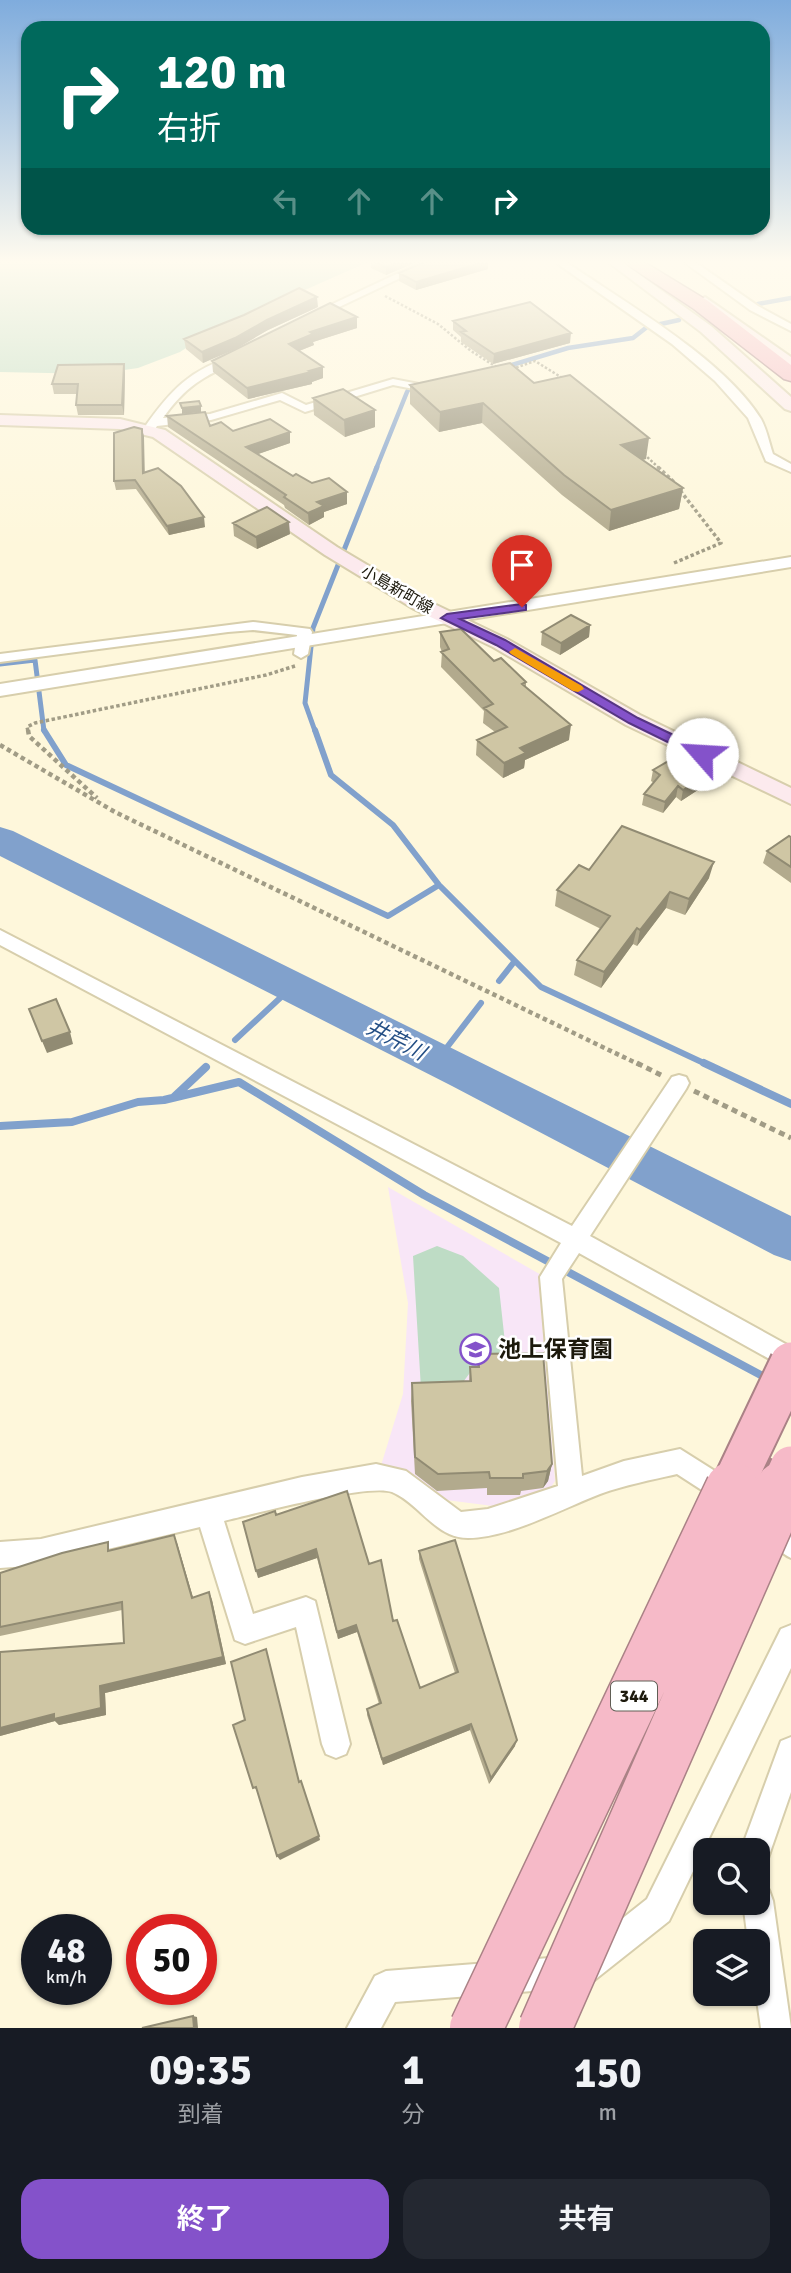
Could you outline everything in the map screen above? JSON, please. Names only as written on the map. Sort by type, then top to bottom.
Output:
[{"type":"highway","points":[[753,357],[791,389]]},
{"type":"highway","points":[[766,357],[791,376]]},
{"type":"highway","name":"344","points":[[476,2028],[791,1362]]},
{"type":"highway","name":"344","points":[[545,2028],[791,1467]]},
{"type":"main road","points":[[737,357],[791,406]]},
{"type":"main road","name":"小島新町線","points":[[0,420],[151,426],[331,551],[447,618],[500,643],[633,720],[791,797]]},
{"type":"street","points":[[151,426],[171,395],[191,377],[240,357]]},
{"type":"street","points":[[695,357],[753,414],[760,429],[764,452],[772,460],[791,467]]},
{"type":"street","points":[[151,426],[211,417],[282,396],[305,409],[393,382],[419,387],[451,383]]},
{"type":"street","points":[[0,702],[447,618],[791,562]]},
{"type":"street","points":[[0,690],[302,647],[469,628],[791,575]]},
{"type":"street","points":[[0,658],[228,628],[298,629],[305,632],[302,647]]},
{"type":"street","points":[[0,937],[578,1239],[791,1362]]},
{"type":"street","points":[[571,1492],[551,1277],[678,1083]]},
{"type":"street","points":[[0,1555],[41,1552],[302,1490],[376,1478],[397,1480],[456,1524],[465,1527],[504,1519],[619,1475],[680,1461],[780,1529],[791,1545]]},
{"type":"street","points":[[208,1512],[245,1630],[306,1610],[336,1744]]},
{"type":"street","points":[[363,2028],[386,1987],[581,1971],[658,1910],[791,1639]]},
{"type":"street","points":[[761,1838],[791,1751]]},
{"type":"street","points":[[760,1915],[777,2028]]},
{"type":"path","points":[[481,357],[493,366],[507,371],[535,361],[564,379]]},
{"type":"path","points":[[635,445],[675,483],[722,543],[656,570],[659,583]]},
{"type":"path","points":[[103,803],[29,736],[27,727],[266,675],[302,662],[302,647]]},
{"type":"path","points":[[0,745],[103,803],[791,1138]]},
{"type":"shaded area","name":"池上保育園","points":[[388,1187],[543,1276],[539,1285],[555,1481],[543,1499],[509,1508],[422,1497],[379,1472],[403,1394],[408,1303]]},
{"type":"green space","points":[[0,357],[168,357],[138,368],[96,374],[0,372]]},
{"type":"green space","points":[[437,1246],[463,1256],[499,1288],[507,1361],[472,1370],[458,1389],[421,1389],[413,1256]]},
{"type":"building","points":[[221,357],[308,357],[323,367],[247,388],[212,361]]},
{"type":"building","points":[[510,363],[534,383],[570,375],[649,438],[621,445],[683,488],[611,510],[564,475],[483,403],[440,412],[410,385]]},
{"type":"building","points":[[124,364],[122,405],[76,405],[78,384],[52,384],[58,365]]},
{"type":"building","points":[[343,389],[375,410],[344,420],[313,398]]},
{"type":"building","points":[[199,401],[201,406],[182,408],[180,403]]},
{"type":"building","points":[[205,412],[210,426],[221,422],[233,431],[270,419],[290,432],[246,447],[293,476],[296,474],[312,483],[329,478],[347,492],[317,502],[324,506],[308,513],[284,497],[286,495],[167,416]]},
{"type":"building","points":[[134,427],[142,429],[143,473],[158,468],[181,486],[204,517],[167,526],[135,480],[114,481],[114,433]]},
{"type":"building","points":[[267,507],[289,522],[256,537],[233,523]]},
{"type":"building","points":[[571,615],[590,625],[561,643],[542,632]]},
{"type":"building","points":[[461,629],[494,661],[501,658],[526,682],[522,684],[571,725],[520,748],[526,753],[504,763],[477,740],[507,727],[484,708],[493,704],[441,652],[449,649],[440,632]]},
{"type":"building","points":[[677,756],[707,775],[683,790],[678,786],[665,802],[644,794],[660,775],[653,770]]},
{"type":"building","points":[[622,826],[714,862],[689,899],[670,892],[640,930],[637,928],[604,972],[577,960],[610,916],[557,890],[579,865],[589,870]]},
{"type":"building","points":[[791,837],[791,867],[767,851]]},
{"type":"building","points":[[56,999],[70,1032],[42,1041],[29,1009]]},
{"type":"building","points":[[543,1353],[552,1464],[547,1471],[523,1474],[523,1478],[490,1478],[489,1472],[438,1474],[415,1457],[412,1383],[471,1381],[470,1367],[479,1367],[478,1354]]},
{"type":"building","points":[[347,1491],[369,1564],[381,1560],[393,1621],[397,1620],[420,1688],[458,1672],[419,1551],[455,1540],[517,1740],[491,1778],[471,1724],[382,1759],[367,1709],[381,1703],[356,1625],[337,1632],[316,1549],[256,1571],[243,1522],[275,1511],[276,1515]]},
{"type":"building","points":[[174,1535],[192,1598],[209,1592],[223,1657],[100,1686],[101,1708],[54,1719],[54,1714],[0,1728],[0,1652],[124,1643],[122,1602],[0,1627],[0,1573],[62,1553],[108,1542],[108,1551]]},
{"type":"building","points":[[266,1649],[299,1782],[301,1781],[319,1836],[277,1856],[233,1725],[245,1720],[231,1662]]},
{"type":"building","points":[[193,2016],[194,2028],[142,2028]]},
{"type":"waterway","points":[[505,367],[539,357]]},
{"type":"waterway","points":[[376,469],[407,392],[411,385],[415,385]]},
{"type":"waterway","points":[[315,731],[305,703],[313,628],[377,467]]},
{"type":"waterway","points":[[0,664],[35,660],[44,731]]},
{"type":"waterway","points":[[44,730],[66,765],[388,916],[439,885]]},
{"type":"waterway","points":[[315,730],[331,775],[393,825],[439,885]]},
{"type":"waterway","name":"井芹川","points":[[0,840],[791,1240]]},
{"type":"waterway","points":[[439,885],[541,987],[708,1065]]},
{"type":"waterway","points":[[499,981],[514,962]]},
{"type":"waterway","points":[[235,1040],[293,986]]},
{"type":"waterway","points":[[438,1059],[481,1003]]},
{"type":"waterway","points":[[704,1063],[791,1104]]},
{"type":"waterway","points":[[174,1097],[206,1067]]},
{"type":"waterway","points":[[0,1126],[72,1122],[138,1102],[164,1100],[239,1082],[424,1195],[770,1380]]},
{"type":"slow traffic","points":[[515,652],[578,689]]},
{"type":"place","name":"池上保育園","points":[[475,1349]]},
{"type":"route","points":[[522,607],[447,618],[500,643],[633,720],[702,754]]}]
